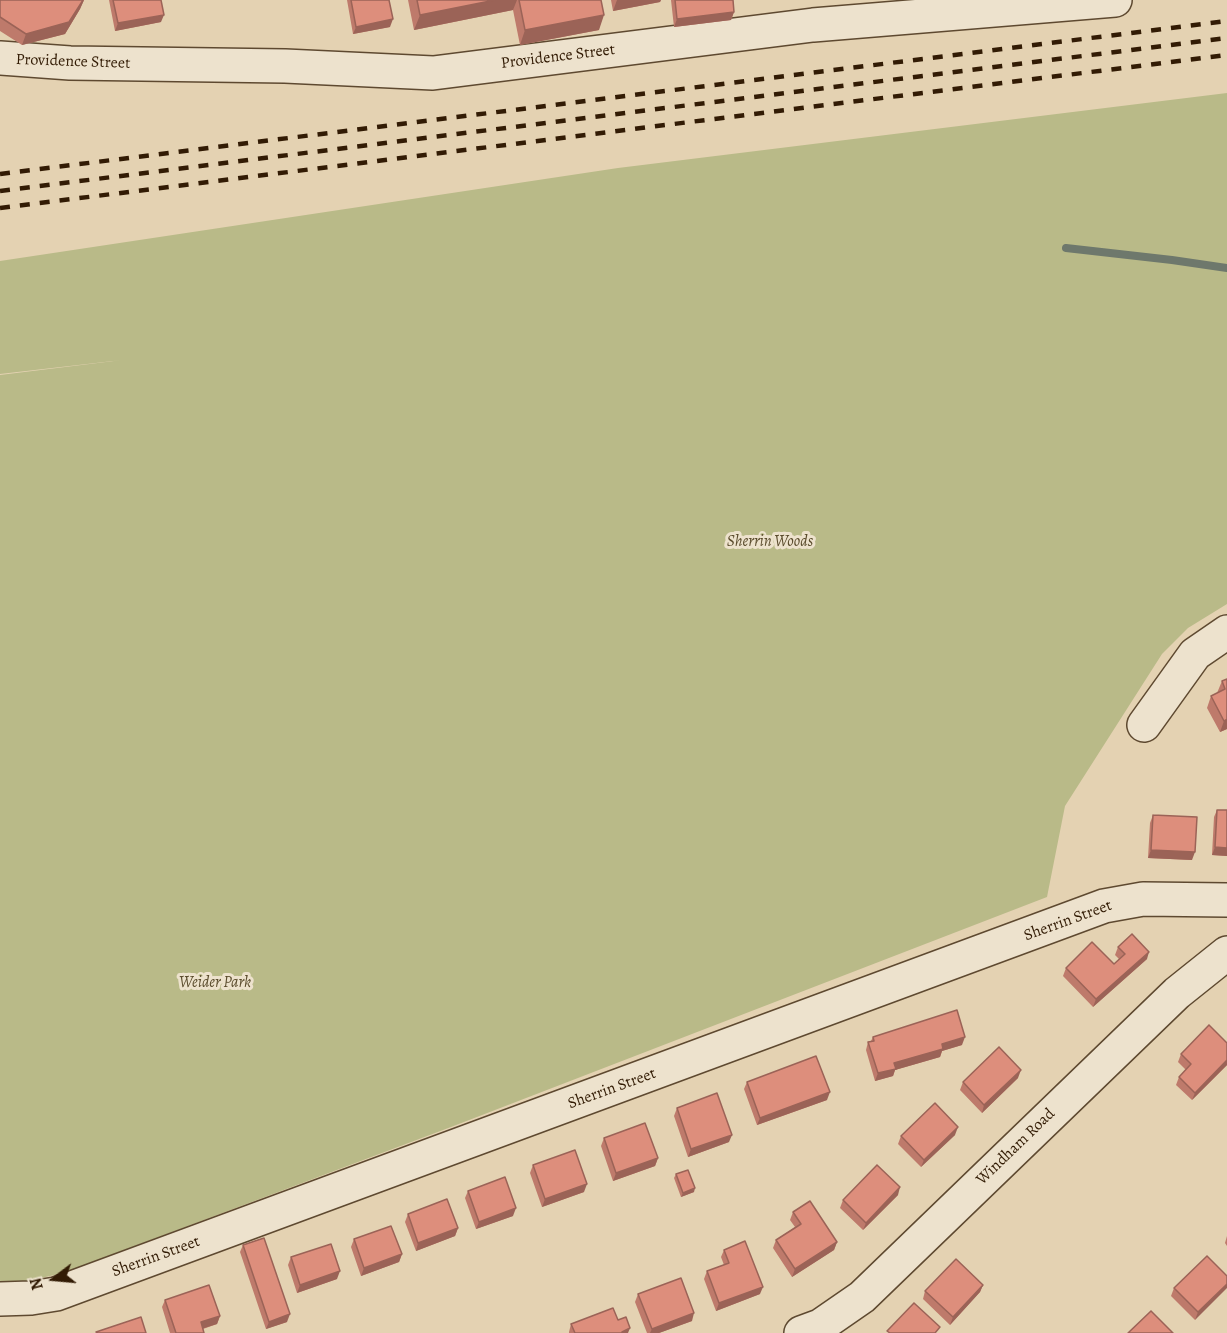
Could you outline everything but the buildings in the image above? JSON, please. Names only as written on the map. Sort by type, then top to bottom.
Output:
[{"type":"street","name":"Providence Street","points":[[0,58],[70,63],[285,66],[433,73],[813,25],[1115,0]]},
{"type":"street","points":[[1144,725],[1195,654],[1227,632]]},
{"type":"street","name":"Sherrin Street","points":[[0,1299],[56,1294],[1104,906],[1143,899],[1227,900]]},
{"type":"street","name":"Windham Road","points":[[801,1333],[820,1326],[862,1297],[1177,993],[1227,953]]},
{"type":"green space","name":"Sherrin Woods","points":[[1227,93],[1227,604],[1188,628],[1162,654],[1065,806],[1047,897],[451,1127],[63,1273],[28,1281],[0,1282],[0,375],[122,360],[0,374],[0,261],[618,168]]},
{"type":"waterway","points":[[1066,248],[1227,268]]},
{"type":"railway","points":[[0,174],[1227,21]]},
{"type":"railway","points":[[0,191],[1227,38]]},
{"type":"railway","points":[[0,208],[1227,55]]},
{"type":"park label","name":"Weider Park","points":[[215,983]]}]
